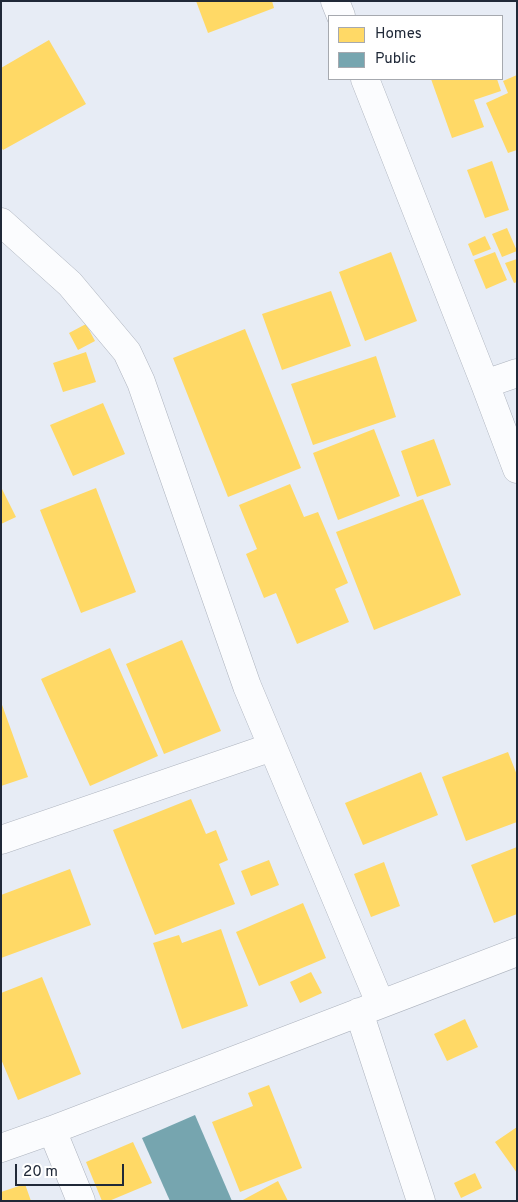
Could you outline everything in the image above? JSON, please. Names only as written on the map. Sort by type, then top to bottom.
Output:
[{"type":"street","points":[[335,1],[341,15]]},
{"type":"street","points":[[366,80],[517,469]]},
{"type":"street","points":[[1,222],[70,284],[127,352],[141,382],[247,686],[272,747],[369,1008],[421,1201]]},
{"type":"street","points":[[485,384],[517,373]]},
{"type":"street","points":[[1,840],[272,747]]},
{"type":"street","points":[[1,1148],[517,952]]},
{"type":"street","points":[[52,1130],[81,1201]]},
{"type":"building: Homes","points":[[196,1],[272,1],[274,8],[208,33]]},
{"type":"building: Homes","points":[[49,40],[86,104],[3,150],[1,147],[1,68]]},
{"type":"building: Homes","points":[[517,75],[517,150],[508,153],[486,103],[508,93],[503,81]]},
{"type":"building: Homes","points":[[431,80],[497,80],[501,91],[474,100],[484,127],[452,138]]},
{"type":"building: Homes","points":[[492,161],[509,210],[485,218],[467,170]]},
{"type":"building: Homes","points":[[507,228],[517,251],[502,257],[492,234]]},
{"type":"building: Homes","points":[[485,236],[491,249],[473,256],[468,244]]},
{"type":"building: Homes","points":[[391,252],[417,321],[365,341],[339,272]]},
{"type":"building: Homes","points":[[495,252],[507,280],[486,289],[474,260]]},
{"type":"building: Homes","points":[[517,259],[517,282],[514,283],[505,263]]},
{"type":"building: Homes","points":[[331,291],[351,346],[282,370],[262,314]]},
{"type":"building: Homes","points":[[86,324],[95,341],[78,350],[69,333]]},
{"type":"building: Homes","points":[[245,329],[301,468],[228,497],[173,358]]},
{"type":"building: Homes","points":[[86,352],[96,382],[63,392],[53,363]]},
{"type":"building: Homes","points":[[376,356],[396,417],[313,445],[291,384]]},
{"type":"building: Homes","points":[[103,403],[125,454],[73,476],[50,425]]},
{"type":"building: Homes","points":[[374,429],[400,496],[338,520],[313,453]]},
{"type":"building: Homes","points":[[434,439],[451,485],[417,497],[401,451]]},
{"type":"building: Homes","points":[[290,484],[304,517],[318,512],[348,583],[335,589],[349,622],[297,644],[276,593],[264,598],[246,554],[257,549],[239,505]]},
{"type":"building: Homes","points":[[1,487],[16,517],[1,524]]},
{"type":"building: Homes","points":[[96,488],[136,592],[81,613],[40,510]]},
{"type":"building: Homes","points":[[423,499],[461,595],[374,630],[336,532]]},
{"type":"building: Homes","points":[[182,640],[221,731],[164,754],[126,664]]},
{"type":"building: Homes","points":[[110,648],[158,756],[90,786],[41,679]]},
{"type":"building: Homes","points":[[1,702],[28,777],[1,786]]},
{"type":"building: Homes","points":[[508,752],[517,775],[517,822],[466,841],[442,777]]},
{"type":"building: Homes","points":[[421,772],[438,815],[363,845],[345,803]]},
{"type":"building: Homes","points":[[191,799],[206,834],[216,830],[228,860],[219,864],[235,904],[155,935],[113,830]]},
{"type":"building: Homes","points":[[517,847],[517,914],[494,923],[471,865]]},
{"type":"building: Homes","points":[[269,860],[279,885],[251,896],[241,871]]},
{"type":"building: Homes","points":[[384,862],[400,906],[371,917],[354,874]]},
{"type":"building: Homes","points":[[70,869],[91,925],[1,958],[1,895]]},
{"type":"building: Homes","points":[[303,903],[326,958],[259,986],[236,932]]},
{"type":"building: Homes","points":[[221,929],[248,1006],[182,1029],[153,943],[179,935],[182,943]]},
{"type":"building: Homes","points":[[311,972],[322,993],[300,1003],[290,982]]},
{"type":"building: Homes","points":[[42,977],[81,1074],[18,1100],[1,1059],[1,993]]},
{"type":"building: Homes","points":[[465,1019],[478,1047],[447,1061],[434,1034]]},
{"type":"building: Homes","points":[[269,1085],[302,1168],[240,1192],[212,1122],[253,1106],[248,1093]]},
{"type":"building: Homes","points":[[517,1127],[517,1173],[495,1142]]},
{"type":"building: Homes","points":[[133,1142],[152,1183],[109,1201],[102,1201],[86,1162]]},
{"type":"building: Homes","points":[[475,1173],[482,1188],[461,1198],[454,1183]]},
{"type":"building: Homes","points":[[278,1181],[288,1201],[241,1201]]},
{"type":"building: Homes","points":[[25,1184],[31,1201],[1,1201],[1,1192]]},
{"type":"building: Public","points":[[195,1115],[232,1201],[170,1201],[142,1138]]}]
